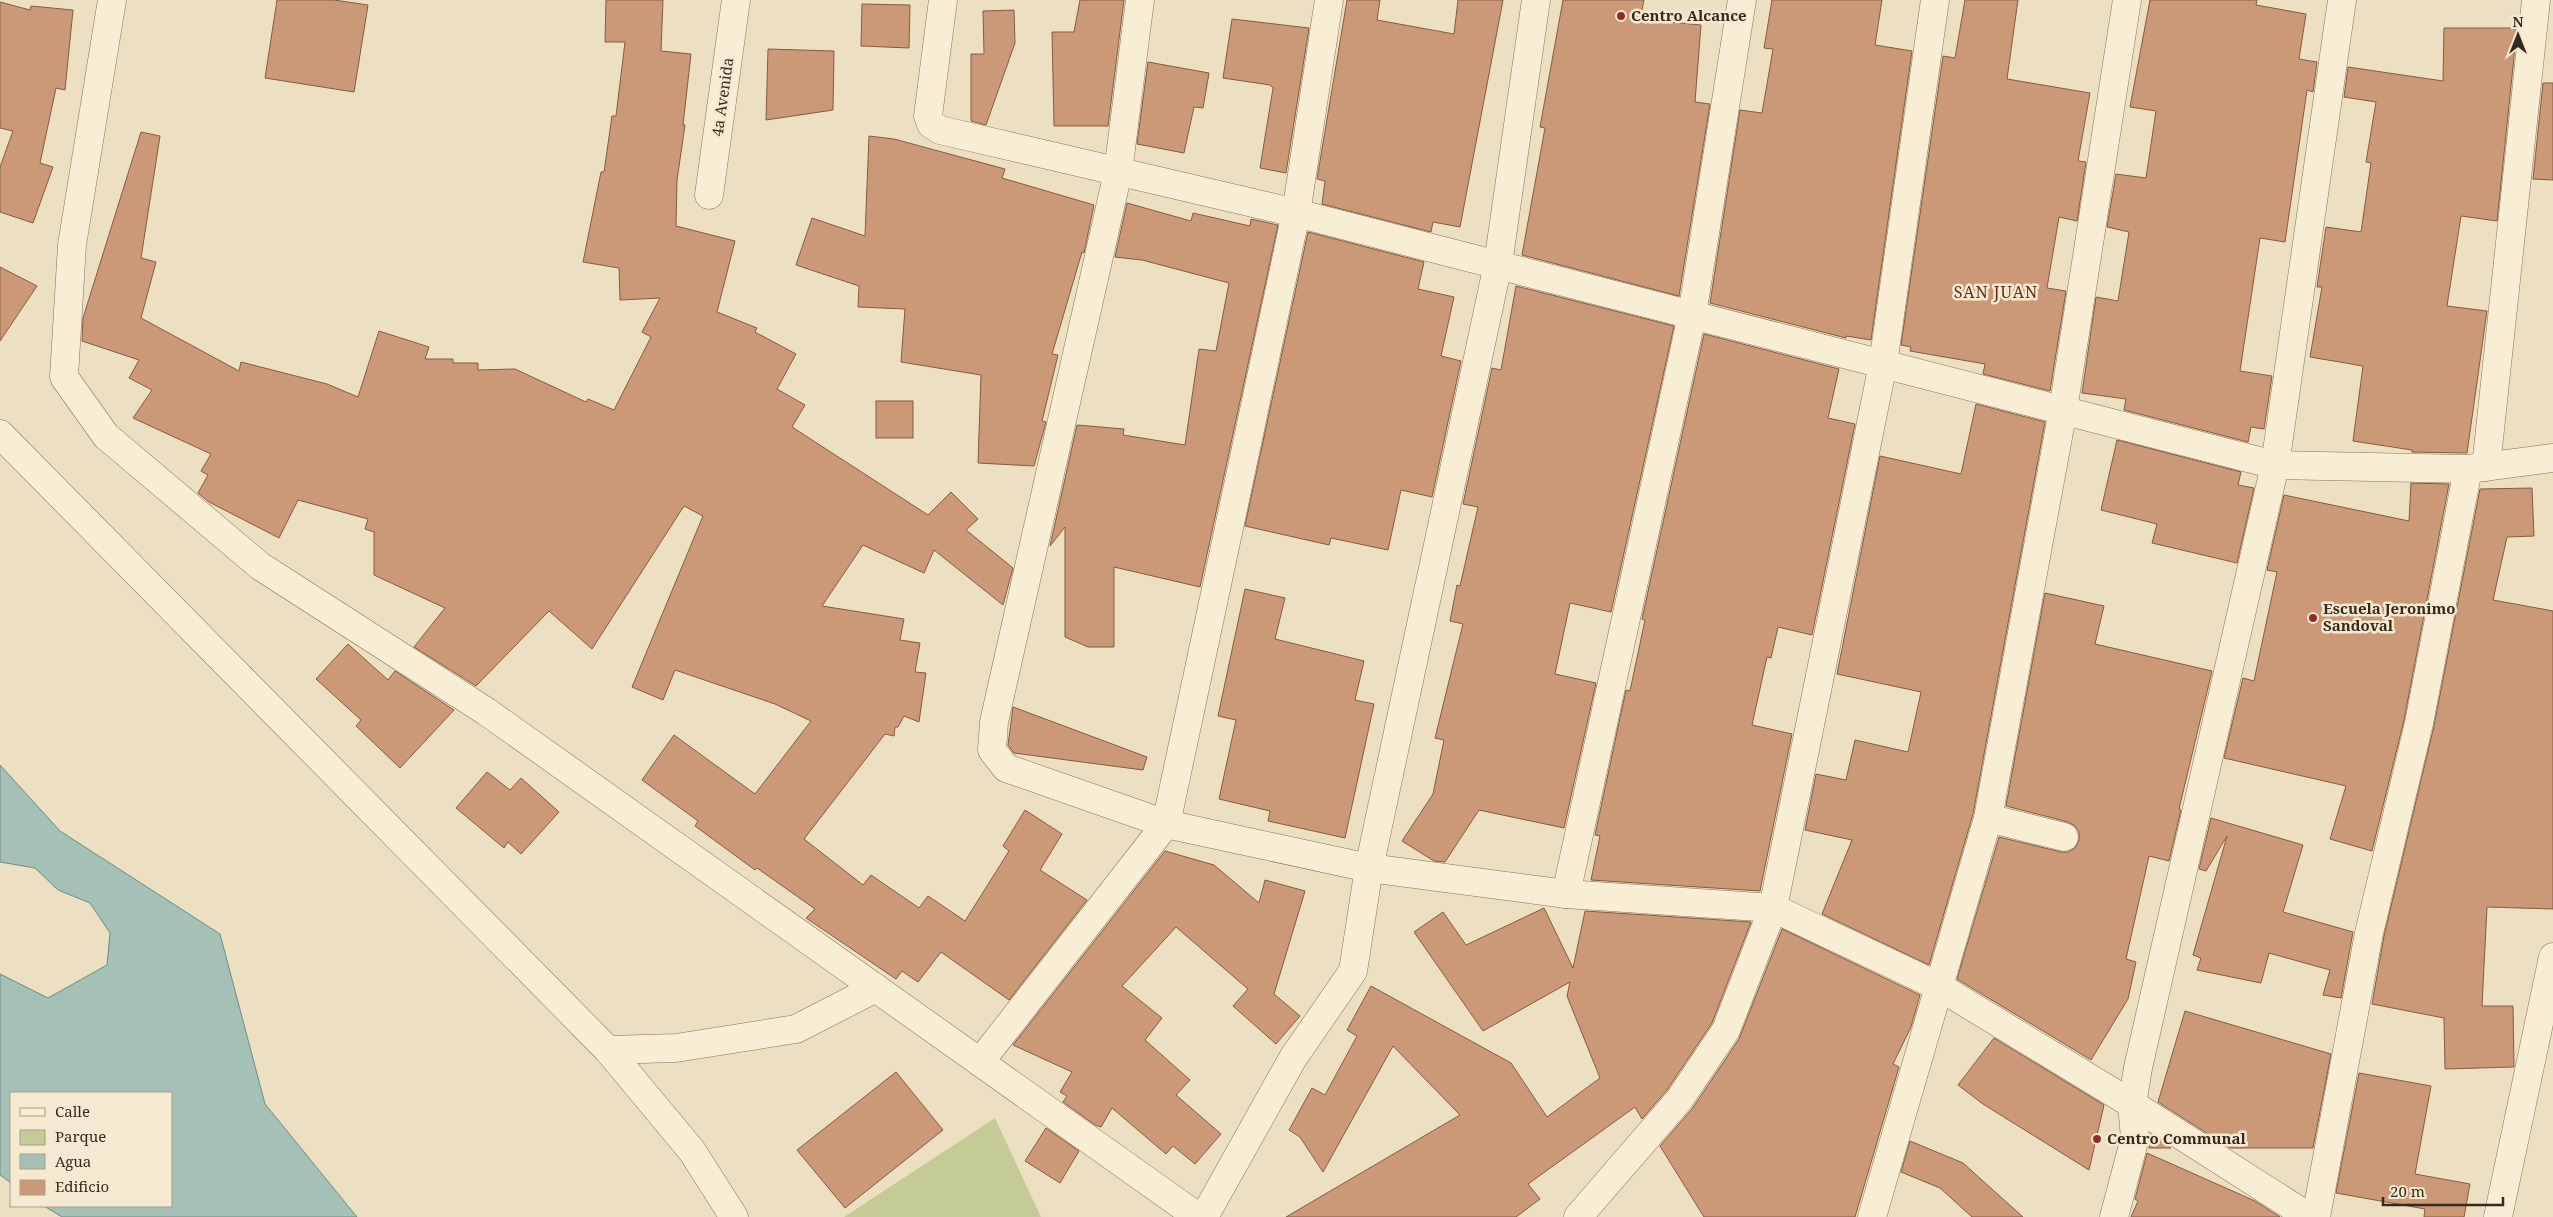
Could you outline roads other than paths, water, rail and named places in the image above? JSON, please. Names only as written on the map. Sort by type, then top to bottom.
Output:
[{"type":"street","points":[[112,0],[72,245],[64,377],[106,436],[260,566],[487,712],[1198,1217]]},
{"type":"street","name":"4a Avenida","points":[[710,194],[736,0]]},
{"type":"street","points":[[943,0],[928,116],[931,124],[940,130],[1296,212],[2275,465],[2477,468],[2553,458]]},
{"type":"street","points":[[1140,0],[1118,172],[994,722],[992,750],[1006,768],[1166,824],[1369,868],[1566,894],[1773,908],[1938,986],[2132,1104],[2309,1217]]},
{"type":"street","points":[[980,1062],[1166,824],[1296,212],[1329,0]]},
{"type":"street","points":[[1204,1217],[1293,1058],[1353,971],[1369,868],[1498,264],[1536,0]]},
{"type":"street","points":[[1566,894],[1692,315],[1742,0]]},
{"type":"street","points":[[1578,1217],[1679,1100],[1726,1030],[1773,908],[1883,364],[1934,0]]},
{"type":"street","points":[[1872,1217],[1988,818],[2063,410],[2127,0]]},
{"type":"street","points":[[2114,1217],[2135,1138],[2132,1104],[2138,1068],[2275,465],[2342,0]]},
{"type":"street","points":[[2316,1217],[2369,933],[2477,468],[2536,0]]},
{"type":"street","points":[[0,434],[608,1050],[692,1151],[734,1217]]},
{"type":"street","points":[[1988,818],[2064,837]]},
{"type":"street","points":[[2498,1217],[2553,956]]},
{"type":"street","points":[[608,1050],[676,1048],[796,1029],[876,988]]},
{"type":"water","points":[[0,765],[60,831],[220,934],[265,1104],[357,1217],[62,1217],[46,1207],[172,1207],[172,1092],[10,1092],[10,1182],[0,1175],[0,974],[48,998],[107,965],[110,933],[90,903],[58,890],[35,868],[0,862]]},
{"type":"place","name":"Centro Alcance","points":[[1621,16]]},
{"type":"place","name":"Escuela Jeronimo Sandoval","points":[[2313,618]]},
{"type":"place","name":"Centro Communal","points":[[2097,1139]]},
{"type":"district","name":"SAN JUAN","points":[[1996,292]]}]
